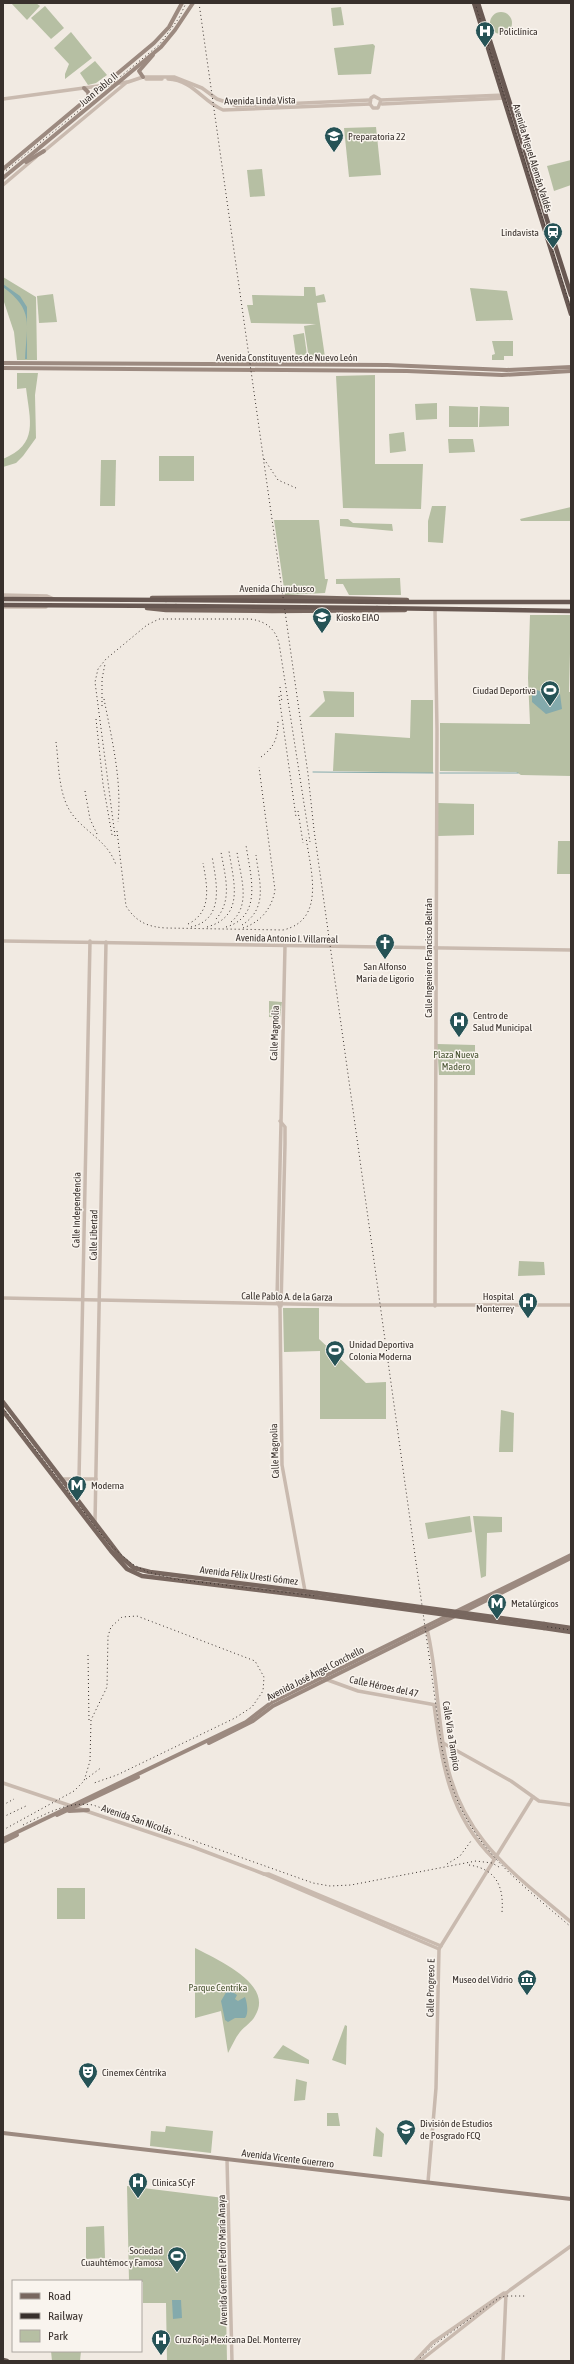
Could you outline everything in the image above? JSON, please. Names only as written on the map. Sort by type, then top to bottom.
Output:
[{"type":"highway","points":[[474,3],[506,97]]},
{"type":"highway","points":[[478,3],[506,97]]},
{"type":"highway","points":[[482,15],[484,35]]},
{"type":"highway","name":"Avenida Miguel Alemán Valdés","points":[[506,97],[571,314]]},
{"type":"highway","name":"Avenida Miguel Alemán Valdés","points":[[506,97],[527,154],[571,295]]},
{"type":"highway","points":[[520,146],[527,154]]},
{"type":"highway","points":[[530,164],[531,182]]},
{"type":"highway","points":[[538,204],[546,216],[548,236],[558,252]]},
{"type":"highway","name":"Avenida Churubusco","points":[[3,599],[571,602]]},
{"type":"highway","name":"Avenida Churubusco","points":[[3,606],[176,606],[571,611]]},
{"type":"highway","points":[[3,2360],[7,2361]]},
{"type":"main road","name":"Juan Pablo II","points":[[3,169],[163,35],[176,17],[182,3]]},
{"type":"main road","name":"Juan Pablo II","points":[[3,178],[154,53],[175,30],[193,3]]},
{"type":"main road","points":[[143,77],[139,71],[152,58],[154,53]]},
{"type":"main road","points":[[84,88],[88,92],[89,98]]},
{"type":"main road","points":[[14,170],[44,151]]},
{"type":"main road","name":"Avenida Constituyentes de Nuevo León","points":[[3,363],[306,365],[458,370],[502,375],[571,371]]},
{"type":"main road","points":[[306,365],[306,370]]},
{"type":"main road","points":[[458,370],[468,368],[513,370],[571,367]]},
{"type":"main road","name":"Avenida Constituyentes de Nuevo León","points":[[3,368],[450,372],[458,370]]},
{"type":"main road","points":[[272,596],[267,603],[272,611]]},
{"type":"main road","name":"Avenida Churubusco","points":[[141,599],[272,596],[389,598],[412,601]]},
{"type":"main road","points":[[292,597],[294,611]]},
{"type":"main road","points":[[307,597],[303,604],[308,611]]},
{"type":"main road","name":"Avenida Churubusco","points":[[141,607],[166,610],[407,610]]},
{"type":"main road","name":"Avenida Félix Uresti Gómez","points":[[4,1402],[121,1557],[141,1570],[305,1592],[314,1595]]},
{"type":"main road","name":"Avenida Félix Uresti Gómez","points":[[3,1411],[123,1566],[138,1575],[174,1581],[314,1595],[544,1626],[571,1632]]},
{"type":"main road","name":"Avenida José Ángel Conchello","points":[[3,1839],[248,1724],[269,1708],[427,1628],[446,1616],[571,1555]]},
{"type":"main road","name":"Avenida José Ángel Conchello","points":[[3,1842],[246,1722],[272,1702],[453,1617],[571,1558]]},
{"type":"main road","name":"Avenida Félix Uresti Gómez","points":[[544,1626],[571,1627]]},
{"type":"main road","points":[[65,1812],[88,1810]]},
{"type":"main road","name":"Avenida Vicente Guerrero","points":[[3,2133],[571,2199]]},
{"type":"street","name":"Avenida Linda Vista","points":[[3,99],[128,82],[143,77],[174,77],[202,88],[217,100],[237,106],[370,102]]},
{"type":"street","name":"Avenida Linda Vista","points":[[136,80],[176,80],[201,93],[223,110],[370,102],[376,96],[382,102]]},
{"type":"street","points":[[3,185],[128,82]]},
{"type":"street","name":"Avenida Linda Vista","points":[[370,102],[375,108],[382,102],[506,97]]},
{"type":"street","points":[[207,99],[217,100]]},
{"type":"street","points":[[3,595],[47,596],[54,599]]},
{"type":"street","points":[[3,606],[37,608],[52,606]]},
{"type":"street","name":"Calle Ingeniero Francisco Beltrán","points":[[435,610],[435,1306]]},
{"type":"street","name":"Avenida Antonio I. Villarreal","points":[[3,941],[90,941],[285,946],[571,950]]},
{"type":"street","name":"Calle Independencia","points":[[79,1479],[90,941]]},
{"type":"street","name":"Calle Libertad","points":[[94,1529],[106,942]]},
{"type":"street","name":"Calle Magnolia","points":[[285,946],[280,1121],[282,1465],[305,1592]]},
{"type":"street","name":"Calle Pablo A. de la Garza","points":[[3,1298],[280,1305],[571,1305]]},
{"type":"street","points":[[61,1479],[96,1480]]},
{"type":"street","points":[[314,1595],[457,1611],[571,1627]]},
{"type":"street","points":[[314,1595],[446,1616],[571,1632]]},
{"type":"street","name":"Calle Vía a Tampico","points":[[427,1628],[439,1740],[448,1785],[463,1820],[476,1839],[495,1858]]},
{"type":"street","points":[[320,1679],[326,1679]]},
{"type":"street","name":"Calle Héroes del 47","points":[[326,1679],[358,1691],[436,1705]]},
{"type":"street","name":"Calle Vía a Tampico","points":[[436,1705],[452,1784],[465,1815],[478,1836],[495,1858]]},
{"type":"street","points":[[439,1740],[512,1781],[533,1798],[545,1802],[571,1805]]},
{"type":"street","name":"Avenida San Nicolás","points":[[3,1783],[88,1810],[264,1874],[440,1948]]},
{"type":"street","name":"Calle Progreso E","points":[[428,2182],[436,2088],[440,1948],[533,1798]]},
{"type":"street","points":[[495,1858],[571,1922]]},
{"type":"street","name":"Avenida General Pedro María Anaya","points":[[227,2159],[232,2361]]},
{"type":"street","points":[[415,2361],[432,2343],[571,2246]]},
{"type":"street","points":[[420,2361],[507,2292]]},
{"type":"street","points":[[502,2361],[507,2292]]},
{"type":"green space","points":[[11,3],[36,3],[40,6],[27,20]]},
{"type":"green space","points":[[45,6],[64,28],[51,39],[31,18]]},
{"type":"green space","points":[[341,7],[344,25],[333,26],[331,8]]},
{"type":"green space","points":[[501,12],[509,15],[512,23],[509,31],[501,34],[493,31],[490,23],[493,15]]},
{"type":"green space","points":[[71,32],[92,58],[65,79],[65,74],[69,64],[54,48]]},
{"type":"green space","points":[[373,44],[375,46],[371,74],[338,75],[334,48]]},
{"type":"green space","points":[[95,61],[107,75],[96,83],[88,85],[80,73]]},
{"type":"green space","points":[[376,127],[381,175],[349,177],[344,128]]},
{"type":"green space","points":[[571,160],[571,185],[554,191],[547,166]]},
{"type":"green space","points":[[262,169],[265,196],[250,197],[247,170]]},
{"type":"green space","points":[[3,277],[36,297],[37,360],[17,360],[14,332],[3,299]]},
{"type":"green space","points":[[304,287],[315,287],[316,296],[324,294],[326,302],[317,303],[325,357],[309,359],[304,326],[316,324],[251,323],[247,305],[253,305],[252,295],[304,296]]},
{"type":"green space","points":[[470,288],[507,291],[513,320],[476,321]]},
{"type":"green space","points":[[53,294],[57,322],[39,323],[37,296]]},
{"type":"green space","points":[[304,333],[307,355],[296,356],[293,335]]},
{"type":"green space","points":[[492,341],[513,341],[513,356],[504,356],[504,360],[492,360],[492,355],[495,354]]},
{"type":"green space","points":[[17,373],[38,373],[35,395],[36,438],[16,463],[3,467],[3,459],[14,453],[22,446],[27,439],[30,430],[26,388],[17,389]]},
{"type":"green space","points":[[375,375],[375,464],[423,464],[421,509],[343,508],[336,376]]},
{"type":"green space","points":[[437,403],[437,419],[416,420],[415,404]]},
{"type":"green space","points":[[449,406],[478,407],[478,427],[449,427]]},
{"type":"green space","points":[[480,406],[509,407],[509,426],[479,427]]},
{"type":"green space","points":[[404,432],[406,451],[390,453],[389,434]]},
{"type":"green space","points":[[448,439],[473,439],[475,452],[449,453]]},
{"type":"green space","points":[[159,456],[194,456],[194,481],[159,481]]},
{"type":"green space","points":[[101,460],[116,460],[115,506],[100,506]]},
{"type":"green space","points":[[432,506],[446,506],[443,543],[428,542],[428,521]]},
{"type":"green space","points":[[571,507],[571,521],[521,521],[520,519]]},
{"type":"green space","points":[[340,519],[348,519],[353,523],[392,524],[393,531],[340,526]]},
{"type":"green space","points":[[274,520],[319,520],[325,579],[328,579],[325,593],[285,595]]},
{"type":"green space","points":[[400,578],[401,595],[349,595],[343,584],[336,584],[336,579]]},
{"type":"green space","name":"Ciudad Deportiva","points":[[530,615],[571,615],[569,692],[571,692],[571,776],[521,775],[516,772],[440,771],[440,723],[530,724],[528,678]]},
{"type":"green space","points":[[323,691],[354,692],[354,717],[309,717],[325,701]]},
{"type":"green space","points":[[411,700],[433,700],[433,773],[333,771],[335,733],[410,738]]},
{"type":"green space","points":[[438,803],[474,804],[474,835],[438,836]]},
{"type":"green space","points":[[558,841],[571,841],[571,874],[557,874]]},
{"type":"green space","points":[[269,1001],[282,1002],[280,1017],[269,1017]]},
{"type":"green space","name":"Plaza Nueva Madero","points":[[437,1044],[475,1045],[475,1075],[439,1075]]},
{"type":"green space","points":[[519,1261],[544,1262],[545,1275],[518,1276]]},
{"type":"green space","name":"Unidad Deportiva Colonia Moderna","points":[[283,1308],[319,1308],[319,1339],[366,1383],[386,1382],[386,1419],[320,1419],[320,1351],[284,1352]]},
{"type":"green space","points":[[501,1410],[514,1413],[513,1452],[499,1452]]},
{"type":"green space","points":[[470,1516],[472,1532],[428,1539],[425,1523]]},
{"type":"green space","points":[[473,1516],[502,1517],[502,1532],[487,1533],[486,1576],[481,1578]]},
{"type":"green space","points":[[57,1888],[85,1888],[85,1919],[57,1919]]},
{"type":"green space","name":"Parque Centrika","points":[[195,1948],[240,1974],[250,1983],[257,1993],[259,2004],[255,2016],[238,2034],[228,2053],[221,2011],[195,2018]]},
{"type":"green space","points":[[345,2025],[347,2026],[346,2065],[332,2060]]},
{"type":"green space","points":[[283,2045],[309,2060],[309,2064],[273,2058]]},
{"type":"green space","points":[[296,2079],[307,2082],[305,2100],[294,2101]]},
{"type":"green space","points":[[327,2113],[338,2113],[340,2126],[327,2126]]},
{"type":"green space","points":[[166,2126],[213,2131],[211,2153],[150,2146],[151,2131],[165,2132]]},
{"type":"green space","points":[[376,2127],[384,2134],[382,2157],[373,2156]]},
{"type":"green space","name":"Sociedad Cuauhtémoc y Famosa","points":[[127,2186],[224,2198],[227,2361],[167,2361],[166,2303],[143,2303],[142,2280],[129,2280]]},
{"type":"green space","points":[[104,2226],[105,2258],[86,2259],[86,2227]]},
{"type":"green space","points":[[51,2352],[81,2352],[80,2361],[52,2361]]},
{"type":"water","points":[[3,284],[20,296],[27,307],[27,326],[24,311],[20,303],[3,287]]},
{"type":"water","points":[[27,336],[27,359],[25,359]]},
{"type":"water","points":[[537,690],[550,696],[560,694],[562,709],[546,714],[532,702],[532,694]]},
{"type":"water","points":[[228,1989],[237,1995],[235,1999],[238,2001],[245,1997],[247,2011],[245,2018],[235,2018],[228,2022],[225,2020],[221,2001]]},
{"type":"water","points":[[172,2300],[181,2300],[182,2318],[173,2319]]},
{"type":"waterway","points":[[313,772],[433,773]]},
{"type":"waterway","points":[[440,773],[518,773]]},
{"type":"railway","points":[[3,173],[159,45],[179,18],[186,3]]},
{"type":"railway","points":[[199,3],[308,774],[314,830],[442,1749],[450,1780],[460,1806],[473,1830],[506,1870],[571,1927]]},
{"type":"railway","points":[[475,3],[571,309]]},
{"type":"railway","points":[[264,459],[278,480],[296,488]]},
{"type":"railway","points":[[115,836],[95,682],[98,669],[106,659],[147,625],[159,619],[250,619],[260,621],[269,626],[275,633],[279,643],[310,842]]},
{"type":"railway","points":[[102,706],[102,679],[105,664]]},
{"type":"railway","points":[[280,687],[282,702]]},
{"type":"railway","points":[[279,696],[296,817]]},
{"type":"railway","points":[[104,699],[113,745],[119,791],[118,822]]},
{"type":"railway","points":[[96,719],[103,784],[112,835]]},
{"type":"railway","points":[[261,757],[270,749],[275,741],[278,721]]},
{"type":"railway","points":[[56,742],[60,779],[67,806],[78,821],[108,850],[116,865]]},
{"type":"railway","points":[[243,928],[255,922],[265,914],[274,897],[275,890],[259,767]]},
{"type":"railway","points":[[85,791],[90,819],[97,834]]},
{"type":"railway","points":[[298,811],[303,843]]},
{"type":"railway","points":[[117,831],[126,906],[134,916],[143,923],[166,928],[283,930],[297,924],[306,916],[311,904],[312,877],[306,837]]},
{"type":"railway","points":[[226,927],[238,922],[246,914],[250,904],[252,893],[246,845]]},
{"type":"railway","points":[[207,927],[219,922],[227,915],[232,906],[234,885],[229,851]]},
{"type":"railway","points":[[216,919],[225,904],[226,896],[226,879],[221,852]]},
{"type":"railway","points":[[231,922],[237,915],[243,898],[242,880],[237,852]]},
{"type":"railway","points":[[242,925],[256,911],[259,902],[260,884],[256,855]]},
{"type":"railway","points":[[191,927],[202,923],[210,916],[214,908],[216,887],[212,856]]},
{"type":"railway","points":[[188,924],[196,919],[205,905],[207,889],[203,863]]},
{"type":"railway","points":[[3,1408],[109,1544],[132,1564],[148,1572],[174,1579],[332,1598],[571,1630]]},
{"type":"railway","points":[[3,1830],[74,1791],[84,1781],[90,1761],[91,1720],[107,1687],[108,1636],[111,1627],[122,1617],[137,1616],[255,1661],[264,1677],[263,1691],[252,1707],[235,1718],[117,1775],[94,1783]]},
{"type":"railway","points":[[88,1655],[89,1721]]},
{"type":"railway","points":[[86,1779],[102,1767]]},
{"type":"railway","points":[[3,1805],[14,1799]]},
{"type":"railway","points":[[23,1825],[57,1809],[74,1805],[93,1805],[313,1883],[330,1886],[351,1885],[476,1861],[492,1863],[499,1867]]},
{"type":"railway","points":[[3,1817],[26,1806]]},
{"type":"railway","points":[[447,1864],[460,1856],[471,1841]]},
{"type":"railway","points":[[469,1865],[486,1870],[496,1880],[500,1887],[502,1912]]},
{"type":"railway","points":[[417,2361],[435,2344],[499,2298],[506,2296],[526,2296]]},
{"type":"place","name":"Policlínica","points":[[485,48]]},
{"type":"place","name":"Preparatoria 22","points":[[334,153]]},
{"type":"place","name":"Lindavista","points":[[553,249]]},
{"type":"place","name":"Kiosko EIAO","points":[[322,634]]},
{"type":"place","name":"Ciudad Deportiva","points":[[550,707]]},
{"type":"place","name":"San Alfonso Maria de Ligorio","points":[[385,960]]},
{"type":"place","name":"Centro de Salud Municipal","points":[[459,1038]]},
{"type":"place","name":"Hospital Monterrey","points":[[528,1319]]},
{"type":"place","name":"Unidad Deportiva Colonia Moderna","points":[[335,1367]]},
{"type":"place","name":"Moderna","points":[[77,1502]]},
{"type":"place","name":"Metalúrgicos","points":[[497,1620]]},
{"type":"place","name":"Museo del Vidrio","points":[[527,1996]]},
{"type":"place","name":"Cinemex Céntrika","points":[[88,2089]]},
{"type":"place","name":"División de Estudios de Posgrado FCQ","points":[[406,2146]]},
{"type":"place","name":"Clinica SCyF","points":[[138,2199]]},
{"type":"place","name":"Sociedad Cuauhtémoc y Famosa","points":[[177,2273]]},
{"type":"place","name":"Cruz Roja Mexicana Del. Monterrey","points":[[161,2356]]}]
